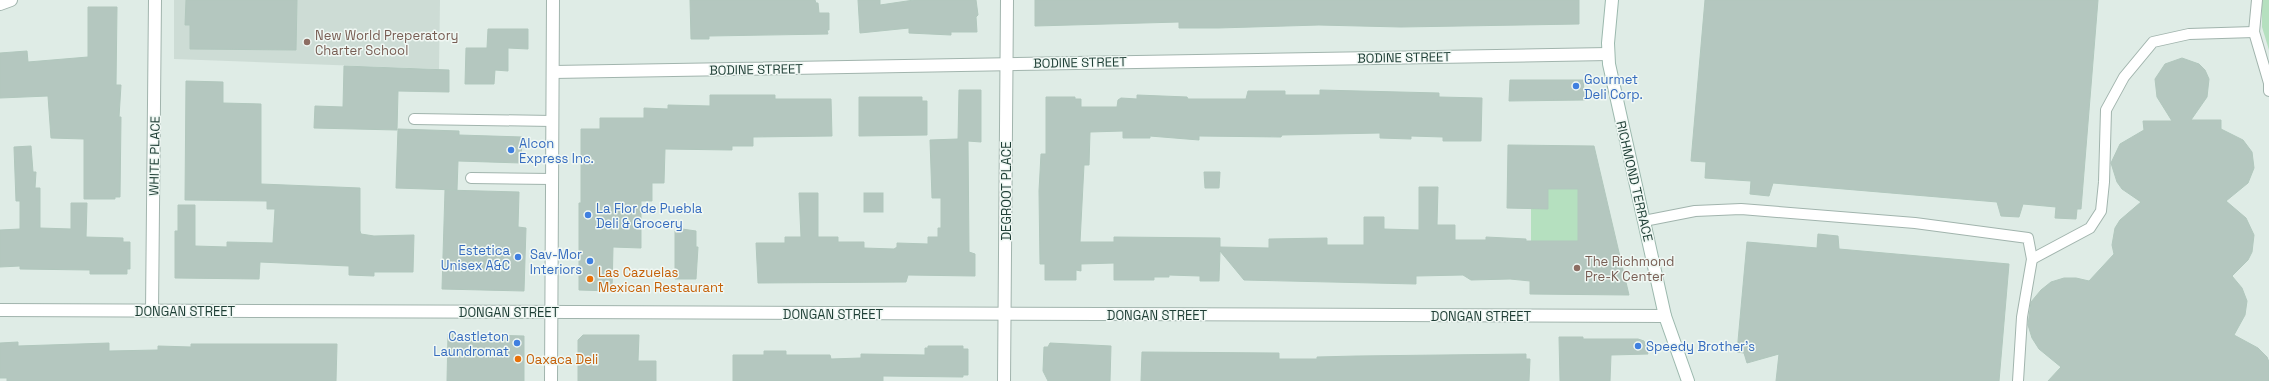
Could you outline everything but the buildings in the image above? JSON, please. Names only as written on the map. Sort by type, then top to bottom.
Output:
[{"type":"street","points":[[0,4],[10,0]]},
{"type":"street","name":"WHITE PLACE","points":[[152,311],[155,0]]},
{"type":"street","points":[[551,381],[553,0]]},
{"type":"street","name":"DEGROOT PLACE","points":[[1004,381],[1007,0]]},
{"type":"street","name":"RICHMOND TERRACE","points":[[1612,0],[1608,54],[1665,316],[1688,381]]},
{"type":"street","name":"BODINE STREET","points":[[553,72],[1006,63],[1608,54]]},
{"type":"street","name":"DONGAN STREET","points":[[0,310],[1665,316]]},
{"type":"lane","points":[[2258,0],[2254,32],[2269,83],[2269,91]]},
{"type":"lane","points":[[2032,259],[2090,228],[2101,211],[2104,182],[2106,110],[2124,77],[2153,42],[2189,34],[2254,32]]},
{"type":"lane","points":[[414,119],[552,121]]},
{"type":"lane","points":[[471,178],[552,179]]},
{"type":"lane","points":[[1644,221],[1695,211],[1741,209],[1915,223],[2028,238],[2032,259],[2022,317],[2018,381]]},
{"type":"shaded area","name":"New World Preperatory Charter School","points":[[174,0],[440,0],[439,69],[174,59]]},
{"type":"green space","points":[[2262,0],[2269,0],[2269,50],[2262,27]]},
{"type":"green space","points":[[1548,189],[1578,189],[1578,241],[1531,241],[1531,209]]},
{"type":"place","name":"New World Preperatory Charter School","points":[[307,42]]},
{"type":"place","name":"Gourmet Deli Corp.","points":[[1576,86]]},
{"type":"place","name":"Alcon Express Inc.","points":[[511,150]]},
{"type":"place","name":"La Flor de Puebla Deli & Grocery","points":[[588,215]]},
{"type":"place","name":"Estetica Unisex A&C","points":[[518,257]]},
{"type":"place","name":"Sav-Mor Interiors","points":[[590,261]]},
{"type":"place","name":"The Richmond Pre-K Center","points":[[1577,268]]},
{"type":"place","name":"Las Cazuelas Mexican Restaurant","points":[[590,279]]},
{"type":"place","name":"Castleton Laundromat","points":[[517,343]]},
{"type":"place","name":"Speedy Brother's","points":[[1638,346]]},
{"type":"place","name":"Oaxaca Deli","points":[[518,359]]}]
